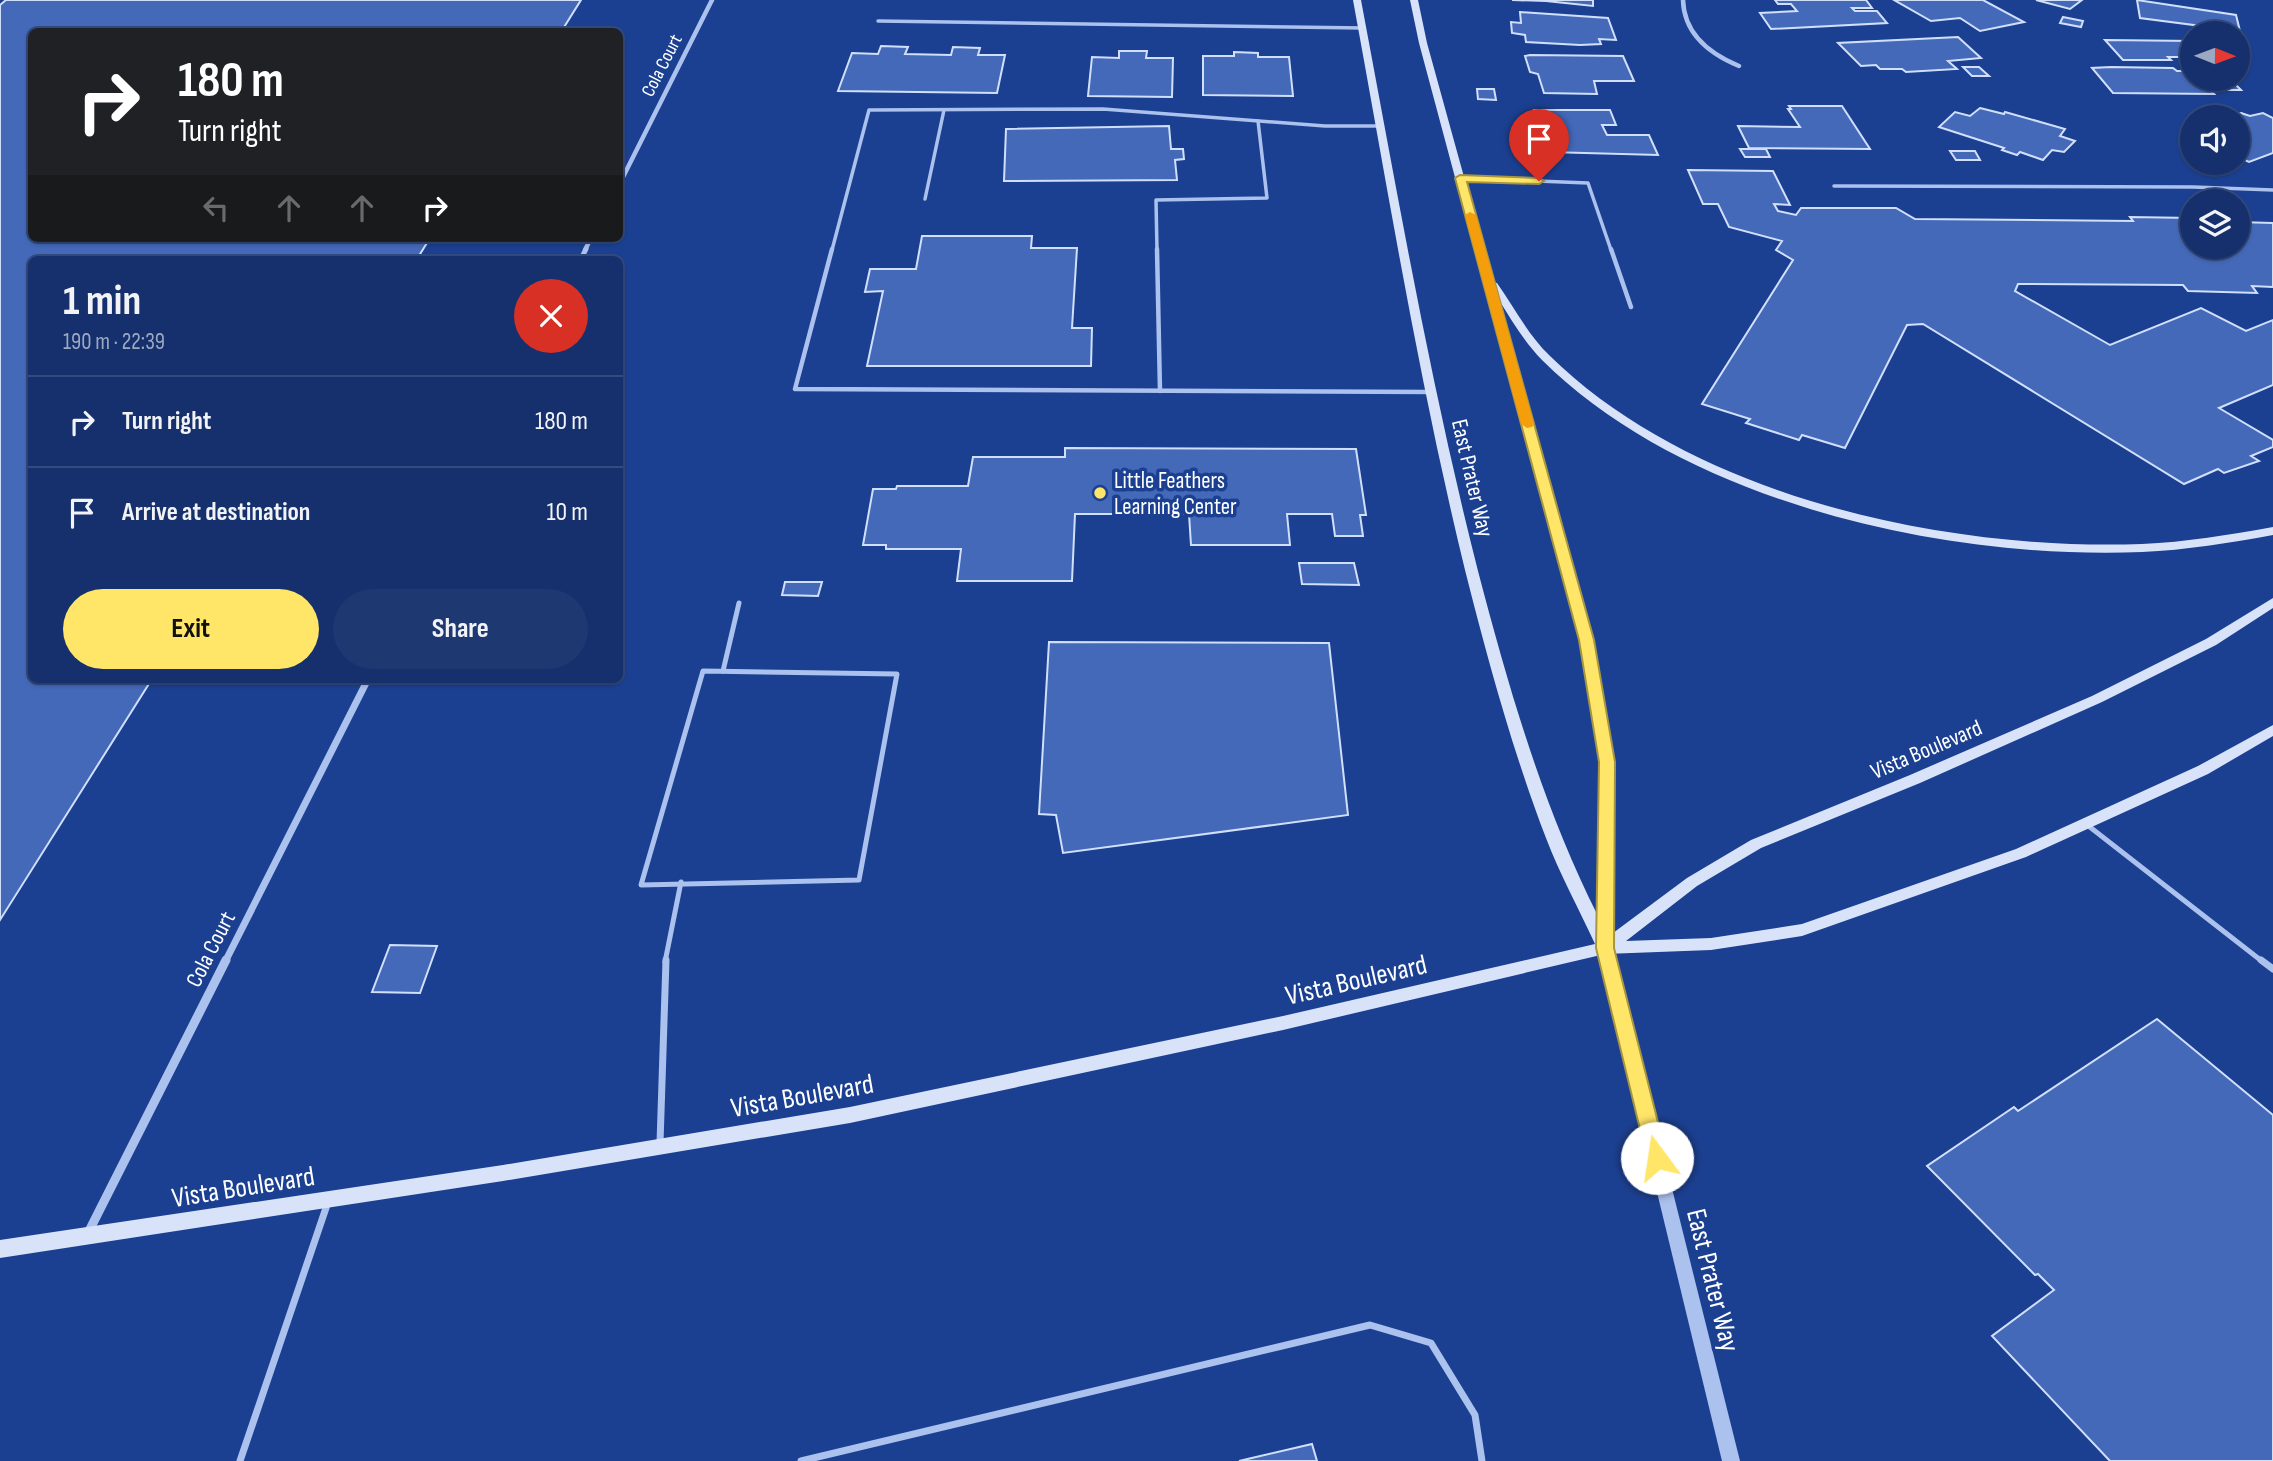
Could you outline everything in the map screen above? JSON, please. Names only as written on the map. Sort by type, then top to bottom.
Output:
[{"type":"main road","name":"East Prater Way","points":[[1357,0],[1448,481],[1503,692],[1549,826],[1605,948]]},
{"type":"main road","name":"East Prater Way","points":[[1414,0],[1423,43],[1586,640],[1607,762],[1605,948]]},
{"type":"main road","points":[[1487,277],[1545,356],[1632,424],[1689,457],[1741,481],[1812,504],[1944,533],[2061,549],[2178,548],[2273,531]]},
{"type":"main road","name":"Vista Boulevard","points":[[1605,948],[1692,882],[1756,844],[1915,779],[2097,699],[2211,642],[2273,602]]},
{"type":"main road","name":"Vista Boulevard","points":[[0,1250],[863,1112],[1283,1023],[1605,948],[1711,944],[1802,930],[2021,853],[2203,771],[2273,730]]},
{"type":"street","name":"Cola Court","points":[[623,177],[712,0]]},
{"type":"street","points":[[1684,0],[1685,16],[1704,46],[1718,58],[1739,66]]},
{"type":"street","name":"Cola Court","points":[[86,1236],[366,683]]},
{"type":"street","name":"East Prater Way","points":[[1605,948],[1731,1461]]},
{"type":"lane","points":[[878,21],[1363,28]]},
{"type":"lane","points":[[1381,126],[1258,121],[1103,108],[869,110],[795,389],[1431,392]]},
{"type":"lane","points":[[926,199],[944,110]]},
{"type":"lane","points":[[1160,391],[1156,200],[1267,198],[1258,121]]},
{"type":"lane","points":[[1460,178],[1588,183],[1631,307]]},
{"type":"lane","points":[[1834,186],[2193,187],[2273,190]]},
{"type":"lane","points":[[723,671],[739,603]]},
{"type":"lane","points":[[704,671],[723,671],[897,674],[859,880],[641,885],[704,671]]},
{"type":"lane","points":[[2085,824],[2273,970]]},
{"type":"lane","points":[[660,1146],[665,963],[681,882]]},
{"type":"lane","points":[[240,1461],[329,1199]]},
{"type":"lane","points":[[801,1461],[1370,1325],[1431,1343],[1475,1415],[1482,1461]]},
{"type":"building","points":[[6,0],[581,0],[564,28],[28,28],[28,242],[428,242],[419,256],[28,256],[28,683],[149,683],[0,920],[0,5]]},
{"type":"building","points":[[1512,0],[1593,0],[1593,6],[1546,1]]},
{"type":"building","points":[[1775,0],[1866,0],[1872,8],[1852,8],[1855,11],[1877,11],[1887,23],[1771,29],[1760,13],[1797,11],[1791,4],[1778,4]]},
{"type":"building","points":[[1894,0],[1983,0],[2024,22],[1980,31],[1960,18],[1931,21]]},
{"type":"building","points":[[2036,0],[2082,0],[2070,9]]},
{"type":"building","points":[[2137,0],[2236,15],[2238,21],[2180,21],[2180,23],[2140,18]]},
{"type":"building","points":[[1520,12],[1608,18],[1616,40],[1599,39],[1601,44],[1580,45],[1526,42],[1525,35],[1512,33],[1511,22],[1521,23]]},
{"type":"building","points":[[2063,17],[2083,21],[2081,27],[2060,23]]},
{"type":"building","points":[[1958,37],[1981,58],[1948,61],[1957,69],[1906,72],[1902,69],[1880,69],[1876,65],[1861,66],[1838,43]]},
{"type":"building","points":[[2105,40],[2180,41],[2180,57],[2168,57],[2171,60],[2123,60]]},
{"type":"building","points":[[881,46],[908,47],[905,54],[951,55],[953,47],[980,48],[978,55],[1005,55],[997,93],[838,91],[852,53],[878,54]]},
{"type":"building","points":[[1119,51],[1147,51],[1146,58],[1173,58],[1172,97],[1088,96],[1092,57],[1119,58]]},
{"type":"building","points":[[1234,52],[1258,53],[1258,57],[1289,57],[1293,96],[1203,95],[1203,56],[1234,56]]},
{"type":"building","points":[[1525,56],[1623,56],[1634,81],[1594,81],[1597,94],[1544,93],[1538,74],[1530,72]]},
{"type":"building","points":[[1963,67],[1979,67],[1989,76],[1972,76]]},
{"type":"building","points":[[2092,68],[2173,68],[2180,71],[2180,91],[2211,91],[2214,94],[2113,93]]},
{"type":"building","points":[[1477,89],[1494,89],[1496,100],[1478,99]]},
{"type":"building","points":[[1789,106],[1842,106],[1870,149],[1749,148],[1738,126],[1800,127],[1788,109],[1791,109]]},
{"type":"building","points":[[1980,108],[2004,114],[2005,112],[2065,129],[2060,136],[2075,141],[2064,152],[2052,150],[2043,160],[2020,152],[2017,155],[2002,150],[2004,148],[1939,127],[1955,112],[1970,116]]},
{"type":"building","points":[[1534,110],[1610,110],[1616,125],[1602,125],[1607,135],[1649,135],[1658,155],[1548,152]]},
{"type":"building","points":[[2263,113],[2273,118],[2273,153],[2250,162],[2250,116]]},
{"type":"building","points":[[1169,126],[1171,149],[1183,149],[1184,159],[1175,160],[1177,180],[1004,181],[1006,129]]},
{"type":"building","points":[[1740,149],[1766,149],[1770,157],[1745,157]]},
{"type":"building","points":[[1950,151],[1975,151],[1980,160],[1956,160]]},
{"type":"building","points":[[1688,170],[1773,171],[1790,205],[1774,204],[1778,211],[1796,215],[1801,208],[1896,208],[1915,219],[2133,221],[2130,217],[2180,218],[2180,259],[2250,259],[2250,222],[2273,223],[2273,287],[2252,286],[2257,293],[2188,291],[2183,285],[2018,284],[2015,291],[2110,345],[2201,308],[2246,331],[2273,320],[2273,385],[2219,408],[2273,440],[2273,447],[2251,456],[2259,461],[2224,473],[2218,469],[2184,484],[1923,324],[1907,325],[1845,448],[1802,435],[1799,440],[1746,423],[1750,419],[1702,404],[1793,260],[1776,250],[1782,241],[1729,227],[1718,204],[1703,204]]},
{"type":"building","points":[[922,236],[1032,236],[1031,248],[1077,248],[1072,328],[1092,328],[1091,366],[867,366],[883,291],[865,292],[870,269],[916,269]]},
{"type":"building","points":[[1065,448],[1356,449],[1366,515],[1360,515],[1363,536],[1335,536],[1332,514],[1287,514],[1290,545],[1191,545],[1189,514],[1075,514],[1072,581],[957,581],[961,549],[886,549],[886,545],[863,545],[873,489],[896,489],[897,486],[968,486],[973,457],[1065,457]]},
{"type":"building","points":[[1299,563],[1354,563],[1359,585],[1302,584]]},
{"type":"building","points":[[785,582],[822,582],[818,596],[782,595]]},
{"type":"building","points":[[1049,642],[1329,643],[1348,815],[1063,853],[1056,815],[1039,814]]},
{"type":"building","points":[[390,945],[437,946],[420,993],[372,992]]},
{"type":"building","points":[[2157,1019],[2273,1115],[2273,1461],[2110,1461],[1992,1336],[2054,1290],[2038,1274],[2035,1275],[1927,1166],[2014,1107],[2018,1111]]},
{"type":"building","points":[[1312,1444],[1317,1461],[1239,1461]]},
{"type":"slow traffic","points":[[1470,215],[1527,424]]},
{"type":"place","name":"Little Feathers Learning Center","points":[[1100,493]]},
{"type":"route","points":[[1539,181],[1460,178],[1586,640],[1607,762],[1605,948],[1657,1158]]}]
